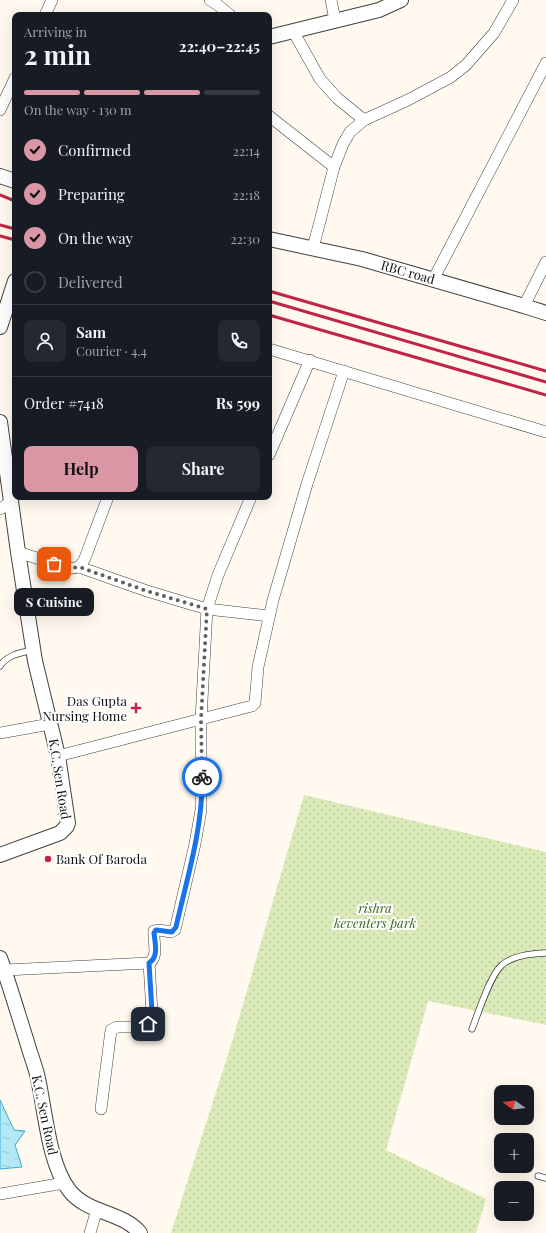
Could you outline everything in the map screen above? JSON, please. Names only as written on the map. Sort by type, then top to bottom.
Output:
[{"type":"street","points":[[46,12],[52,0]]},
{"type":"street","points":[[210,0],[226,12]]},
{"type":"street","points":[[331,0],[335,20]]},
{"type":"street","points":[[272,36],[379,10],[401,0]]},
{"type":"street","points":[[313,248],[334,167],[343,144],[350,132],[364,120],[408,100],[451,76],[466,65],[494,32],[513,0]]},
{"type":"street","points":[[293,31],[320,79],[336,98],[364,120]]},
{"type":"street","points":[[433,280],[546,63]]},
{"type":"street","points":[[0,110],[12,84]]},
{"type":"street","points":[[272,118],[334,167]]},
{"type":"street","points":[[0,176],[12,180]]},
{"type":"street","name":"RBC road","points":[[272,239],[362,259],[546,313]]},
{"type":"street","points":[[524,306],[546,262]]},
{"type":"street","points":[[0,328],[12,290]]},
{"type":"street","points":[[272,349],[546,432]]},
{"type":"street","points":[[272,448],[310,360]]},
{"type":"street","points":[[58,756],[252,706],[255,703],[258,668],[273,600],[307,484],[344,371]]},
{"type":"street","name":"K.C. Sen Road","points":[[0,422],[6,506],[18,552],[33,650],[58,756],[68,819],[67,826],[60,833],[0,855]]},
{"type":"street","points":[[79,567],[83,564],[107,500]]},
{"type":"street","points":[[2,964],[149,963],[154,958],[155,954],[154,931],[159,930],[172,932],[176,927],[198,830],[201,810],[201,719],[207,609],[218,575],[250,500]]},
{"type":"street","points":[[18,552],[67,568],[79,567],[147,591],[207,609],[269,616]]},
{"type":"street","points":[[0,733],[50,724]]},
{"type":"street","points":[[101,1109],[111,1030],[117,1027],[144,1027],[148,1024],[150,1019],[152,1012],[149,963]]},
{"type":"street","name":"K.C. Sen Road","points":[[2,964],[16,1005],[36,1074],[54,1157],[64,1183],[80,1201],[130,1223],[140,1233]]},
{"type":"street","points":[[0,1194],[64,1183]]},
{"type":"street","points":[[90,1233],[97,1209]]},
{"type":"lane","points":[[0,666],[4,660],[33,650]]},
{"type":"lane","points":[[472,1029],[491,981],[502,965],[513,959],[531,954],[546,953]]},
{"type":"lane","points":[[538,1176],[546,1178]]},
{"type":"green space","name":"rishra keventers park","points":[[304,795],[546,852],[546,1025],[428,1001],[386,1150],[486,1199],[476,1233],[171,1233],[232,1042]]},
{"type":"water","points":[[0,1100],[14,1130],[25,1131],[15,1145],[22,1167],[0,1169]]},
{"type":"railway","points":[[0,195],[12,200]]},
{"type":"railway","points":[[0,225],[12,228]]},
{"type":"railway","points":[[0,236],[12,239]]},
{"type":"railway","points":[[272,292],[546,371]]},
{"type":"railway","points":[[272,302],[546,382]]},
{"type":"railway","points":[[272,316],[546,395]]},
{"type":"way so far","points":[[54,564],[67,568],[79,567],[147,591],[207,609],[201,719],[202,777]]},
{"type":"place","name":"S Cuisine","points":[[54,564]]},
{"type":"place","name":"Das Gupta Nursing Home","points":[[136,708]]},
{"type":"place","name":"Bank Of Baroda","points":[[48,859]]},
{"type":"route","points":[[148,1024],[152,1012],[149,963],[154,958],[155,954],[154,931],[159,930],[172,932],[176,927],[198,830],[201,810],[202,777]]}]
